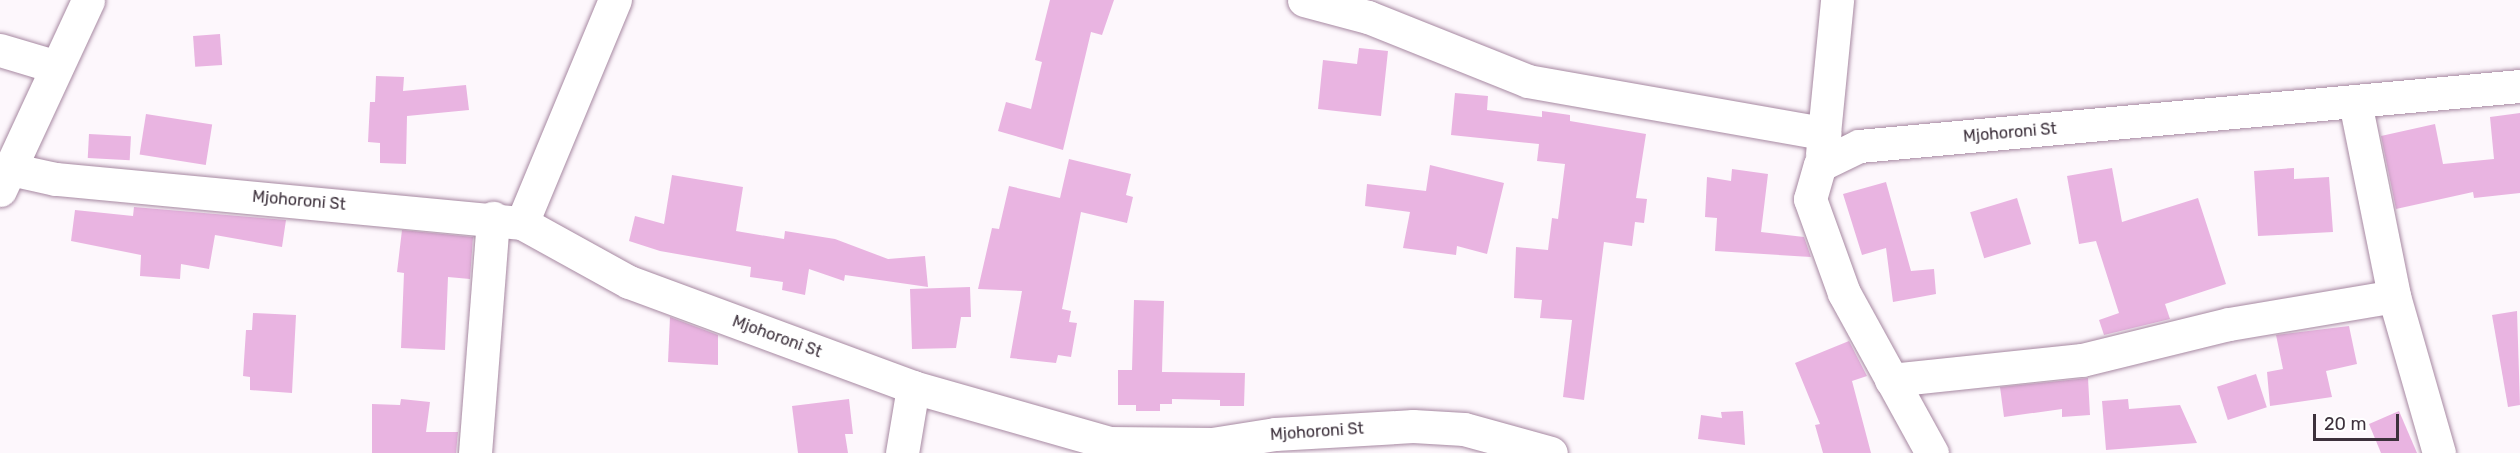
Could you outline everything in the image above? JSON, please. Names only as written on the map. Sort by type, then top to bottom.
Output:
[{"type":"street","points":[[5,180],[88,0]]},
{"type":"street","points":[[475,453],[507,221],[615,0]]},
{"type":"street","points":[[1304,0],[1368,17],[1528,81],[1822,149]]},
{"type":"street","points":[[1837,0],[1822,149],[1810,199],[1844,293],[1932,453]]},
{"type":"street","points":[[0,50],[57,67]]},
{"type":"street","name":"Mjohoroni St","points":[[1822,149],[2520,86]]},
{"type":"street","points":[[2355,102],[2394,296],[2439,453]]},
{"type":"street","name":"Mjohoroni St","points":[[5,180],[56,179],[507,221],[629,282],[913,387],[1109,443],[1212,444],[1275,434],[1413,426],[1464,429],[1551,453]]},
{"type":"street","points":[[1891,380],[2082,360],[2229,324],[2394,296]]},
{"type":"street","points":[[902,453],[913,387]]},
{"type":"building","points":[[1050,0],[1114,0],[1102,35],[1091,32],[1063,150],[998,131],[1006,102],[1031,109],[1042,62],[1035,60]]},
{"type":"building","points":[[220,34],[222,65],[195,67],[193,36]]},
{"type":"building","points":[[1359,48],[1388,51],[1381,116],[1318,109],[1323,60],[1357,64]]},
{"type":"building","points":[[376,76],[404,77],[403,91],[466,85],[469,110],[407,116],[406,164],[380,163],[380,143],[368,142],[370,102],[375,102]]},
{"type":"building","points":[[1455,93],[1488,96],[1487,110],[1542,117],[1542,111],[1570,115],[1570,121],[1646,134],[1636,198],[1647,199],[1644,223],[1635,222],[1632,246],[1604,242],[1584,400],[1563,397],[1572,320],[1540,318],[1542,300],[1514,298],[1516,247],[1548,250],[1552,218],[1558,219],[1565,164],[1537,161],[1539,144],[1451,135]]},
{"type":"building","points":[[2520,113],[2520,193],[2474,198],[2473,192],[2396,209],[2381,136],[2435,124],[2443,164],[2494,159],[2490,117]]},
{"type":"building","points":[[146,114],[212,124],[206,165],[140,154]]},
{"type":"building","points":[[89,134],[131,136],[130,160],[88,158]]},
{"type":"building","points":[[1069,159],[1131,174],[1126,195],[1133,197],[1127,223],[1081,212],[1062,309],[1071,311],[1069,322],[1077,323],[1071,357],[1058,355],[1056,363],[1010,358],[1022,291],[978,289],[992,228],[999,229],[1009,186],[1060,198]]},
{"type":"building","points":[[1430,165],[1504,183],[1487,254],[1457,246],[1456,255],[1403,248],[1410,212],[1365,206],[1367,184],[1426,191]]},
{"type":"building","points":[[2112,168],[2122,222],[2198,198],[2226,284],[2165,304],[2170,319],[2104,335],[2099,320],[2119,313],[2096,241],[2079,244],[2067,176]]},
{"type":"building","points":[[2294,168],[2294,179],[2329,177],[2333,232],[2258,236],[2254,171]]},
{"type":"building","points":[[1732,169],[1768,174],[1761,232],[1804,237],[1811,257],[1715,251],[1717,218],[1705,217],[1707,177],[1731,181]]},
{"type":"building","points":[[672,175],[743,187],[736,231],[784,239],[785,231],[835,239],[888,259],[925,256],[928,287],[845,275],[844,281],[809,269],[805,295],[782,290],[783,282],[750,277],[751,267],[660,251],[629,241],[635,216],[664,224]]},
{"type":"building","points":[[1886,182],[1911,271],[1934,269],[1936,294],[1893,302],[1886,248],[1862,255],[1843,194]]},
{"type":"building","points":[[2017,198],[2031,244],[1984,258],[1970,212]]},
{"type":"building","points":[[134,207],[286,220],[282,247],[215,235],[209,269],[181,264],[180,279],[140,276],[141,255],[71,241],[75,210],[133,216]]},
{"type":"building","points":[[402,230],[473,237],[470,279],[448,277],[445,350],[401,348],[404,273],[397,272]]},
{"type":"building","points":[[970,287],[971,317],[961,317],[956,348],[912,349],[910,289]]},
{"type":"building","points":[[1134,300],[1164,301],[1162,372],[1245,373],[1244,406],[1220,406],[1220,400],[1172,399],[1172,404],[1160,404],[1160,411],[1136,411],[1136,405],[1118,405],[1118,370],[1132,370]]},
{"type":"building","points":[[2517,311],[2520,405],[2508,407],[2492,315]]},
{"type":"building","points":[[253,313],[296,315],[292,393],[250,390],[250,377],[243,376],[246,330],[252,330]]},
{"type":"building","points":[[670,317],[718,335],[718,365],[668,362]]},
{"type":"building","points":[[2349,326],[2357,364],[2326,371],[2332,397],[2270,406],[2267,372],[2283,369],[2276,335]]},
{"type":"building","points":[[1849,341],[1867,376],[1852,381],[1871,453],[1823,453],[1815,425],[1820,424],[1795,363]]},
{"type":"building","points":[[2256,374],[2267,407],[2228,420],[2217,387]]},
{"type":"building","points":[[2088,378],[2090,415],[2062,417],[2062,409],[2004,417],[2000,387]]},
{"type":"building","points":[[401,399],[430,402],[426,432],[458,432],[456,453],[372,453],[372,404],[400,405]]},
{"type":"building","points":[[849,399],[853,434],[845,434],[848,453],[798,453],[792,406]]},
{"type":"building","points":[[2128,399],[2129,409],[2180,405],[2197,443],[2106,450],[2102,401]]},
{"type":"building","points":[[1743,411],[1745,445],[1698,439],[1701,415],[1722,418],[1721,412]]},
{"type":"building","points":[[2399,411],[2417,453],[2381,453],[2369,424]]}]
